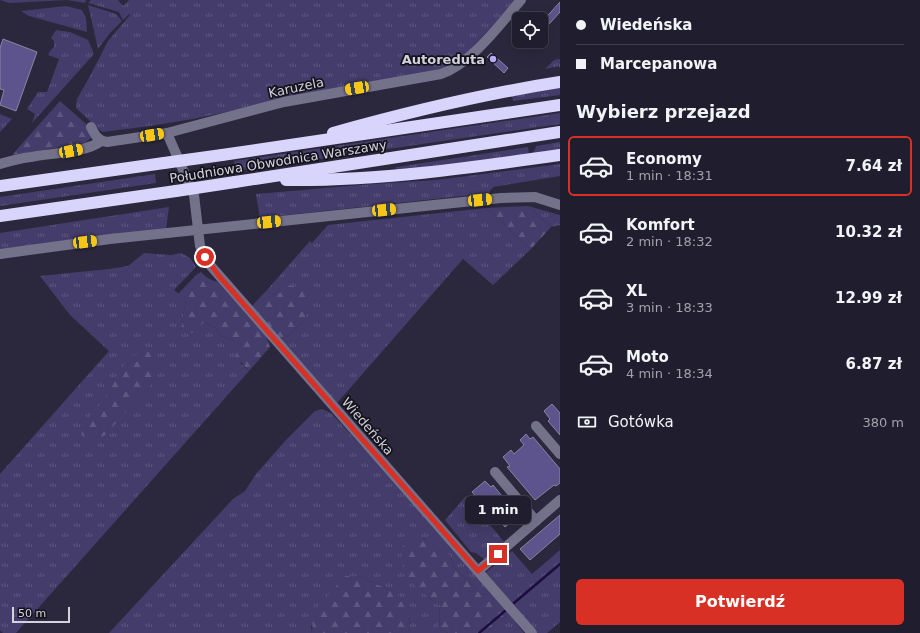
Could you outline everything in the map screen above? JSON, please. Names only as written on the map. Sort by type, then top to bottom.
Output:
[{"type":"highway","points":[[283,147],[422,109],[471,98],[560,82]]},
{"type":"highway","name":"Południowa Obwodnica Warszawy","points":[[0,186],[283,147],[560,105]]},
{"type":"highway","name":"Południowa Obwodnica Warszawy","points":[[0,216],[176,191],[560,132]]},
{"type":"highway","points":[[249,180],[321,180],[393,175],[560,155]]},
{"type":"street","name":"Karuzela","points":[[101,141],[107,142],[167,133],[284,102],[448,72],[467,60],[521,0]]},
{"type":"street","points":[[0,164],[20,158],[84,149],[97,145],[101,141],[94,134],[91,127]]},
{"type":"street","name":"Wiedeńska","points":[[167,133],[194,195],[197,229],[202,251],[219,276],[532,633]]},
{"type":"street","points":[[0,254],[110,238],[518,196],[542,198],[560,204]]},
{"type":"street","points":[[536,426],[560,454]]},
{"type":"street","points":[[494,472],[536,521]]},
{"type":"street","points":[[478,571],[560,500]]},
{"type":"green space","points":[[0,0],[67,0],[9,3]]},
{"type":"green space","points":[[67,0],[86,0],[85,3]]},
{"type":"green space","points":[[91,0],[118,0],[123,6],[129,0],[516,0],[461,60],[446,68],[427,73],[354,85],[193,119],[102,132],[76,108],[77,99],[108,41],[130,15],[129,14],[123,20],[119,12],[88,3]]},
{"type":"green space","points":[[88,5],[116,14],[122,21],[110,33],[98,49]]},
{"type":"green space","points":[[66,6],[82,10],[86,18],[87,32],[29,16],[21,11]]},
{"type":"green space","points":[[56,30],[70,32],[88,40],[94,54],[32,123],[35,114],[27,109],[38,92],[47,92],[59,59],[48,55],[54,47],[54,41],[51,38]]},
{"type":"green space","points":[[560,59],[560,69],[559,66],[545,69],[554,60]]},
{"type":"green space","points":[[560,87],[560,95],[513,101],[512,96]]},
{"type":"green space","points":[[60,101],[86,124],[92,137],[85,143],[12,155]]},
{"type":"green space","points":[[560,113],[560,124],[236,171],[234,161]]},
{"type":"green space","points":[[0,114],[12,119],[0,132]]},
{"type":"green space","points":[[560,142],[560,150],[491,160],[396,170],[396,167],[528,147],[529,154],[534,151],[536,146]]},
{"type":"green space","points":[[560,164],[560,176],[493,187],[490,190],[490,193],[260,218],[256,194],[436,180]]},
{"type":"green space","points":[[155,174],[156,183],[0,206],[0,197]]},
{"type":"green space","points":[[528,206],[560,215],[560,225],[551,227]]},
{"type":"green space","points":[[528,206],[551,227],[531,249],[486,208]]},
{"type":"green space","points":[[169,207],[166,229],[0,251],[0,233]]},
{"type":"green space","points":[[486,208],[531,249],[493,285],[463,259],[337,403],[282,341],[306,320],[281,292],[276,295],[271,294],[267,290],[310,241],[312,243],[328,225]]},
{"type":"green space","points":[[144,253],[171,255],[181,253],[190,258],[196,267],[174,290],[186,299],[181,330],[204,322],[216,328],[221,336],[237,342],[241,347],[237,351],[241,364],[249,371],[16,633],[3,633],[0,630],[0,474],[109,351],[70,315],[40,276],[128,266]]},
{"type":"green space","points":[[201,272],[205,276],[218,282],[266,336],[270,347],[249,371],[236,357],[240,346],[237,342],[221,336],[216,328],[204,322],[193,333],[185,333],[181,330],[186,299],[178,294],[197,274]]},
{"type":"green space","points":[[284,286],[300,286],[312,293],[306,320],[282,341],[251,307],[267,290],[271,294],[276,295],[281,292],[281,288]]},
{"type":"green space","points":[[139,352],[149,352],[156,361],[152,384],[104,436],[94,438],[82,436],[81,427],[106,397],[126,362]]},
{"type":"green space","points":[[322,409],[331,413],[412,501],[491,592],[482,595],[454,567],[451,557],[423,538],[428,597],[440,605],[439,629],[448,633],[410,633],[409,612],[392,591],[358,576],[311,626],[312,633],[109,633],[233,499],[245,491],[256,474],[286,440],[315,411]]},
{"type":"green space","points":[[466,496],[505,543],[485,560],[476,553],[471,552],[445,520]]},
{"type":"green space","points":[[414,537],[438,542],[451,557],[454,567],[482,595],[491,592],[509,614],[487,633],[448,633],[439,629],[440,605],[414,585],[403,567],[401,550],[406,540]]},
{"type":"green space","points":[[560,550],[560,622],[547,633],[536,633],[485,573],[512,551],[532,574]]},
{"type":"green space","points":[[345,576],[358,576],[392,591],[405,600],[409,612],[410,633],[312,633],[313,612]]},
{"type":"green space","points":[[509,614],[524,633],[487,633]]},
{"type":"building","points":[[560,2],[560,12],[548,25],[548,15]]},
{"type":"building","points":[[3,39],[37,52],[16,111],[0,105],[4,90],[0,89],[0,48]]},
{"type":"building","points":[[491,53],[508,68],[504,73],[487,57]]},
{"type":"building","points":[[552,404],[560,413],[560,435],[548,421],[550,419],[544,411]]},
{"type":"building","points":[[526,434],[530,439],[533,437],[560,469],[560,483],[556,486],[554,485],[535,500],[507,467],[510,466],[503,457],[511,450],[514,454],[524,445],[520,440]]},
{"type":"building","points":[[485,481],[491,487],[493,485],[518,516],[505,527],[479,496],[477,498],[472,492]]},
{"type":"building","points":[[560,515],[560,534],[530,560],[520,549]]},
{"type":"waterway","points":[[514,603],[560,564]]},
{"type":"waterway","points":[[479,633],[505,611]]},
{"type":"place","name":"Autoreduta","points":[[493,59]]},
{"type":"route","points":[[205,257],[219,276],[478,571],[498,554]]}]
